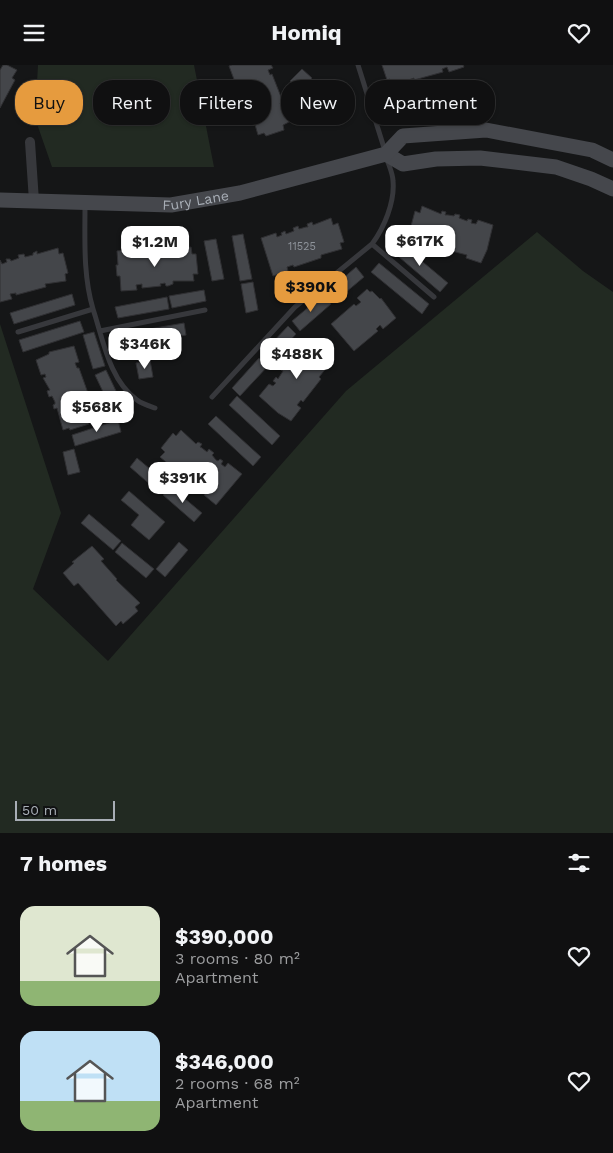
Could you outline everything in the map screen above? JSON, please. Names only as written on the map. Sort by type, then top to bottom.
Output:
[{"type":"main road","points":[[613,160],[592,151],[486,129],[403,136],[386,154],[403,164],[436,159],[480,158],[556,167],[613,189]]},
{"type":"main road","name":"Fury Lane","points":[[0,200],[171,205],[240,193],[386,154]]},
{"type":"street","points":[[30,142],[34,201]]},
{"type":"lane","points":[[212,397],[295,307],[372,244],[382,228],[391,204],[393,182],[358,65]]},
{"type":"lane","points":[[85,202],[85,266],[92,309],[113,369],[124,387],[138,401],[155,408]]},
{"type":"lane","points":[[372,244],[434,297]]},
{"type":"lane","points":[[18,332],[92,309]]},
{"type":"lane","points":[[100,331],[205,310]]},
{"type":"shaded area","points":[[38,65],[194,65],[197,80],[180,80],[180,125],[206,125],[214,167],[52,167],[37,125],[83,125],[83,80],[37,80]]},
{"type":"shaded area","points":[[537,232],[583,271],[613,292],[613,833],[0,833],[0,324],[61,513],[33,589],[108,661],[346,391]]},
{"type":"building","points":[[3,65],[7,65],[17,70],[12,78],[15,80],[0,108],[0,70]]},
{"type":"building","points":[[271,65],[273,68],[268,70],[270,75],[272,74],[281,97],[281,125],[283,125],[284,130],[266,136],[264,133],[258,135],[255,125],[271,125],[271,80],[234,80],[229,66]]},
{"type":"building","points":[[382,65],[463,65],[464,67],[449,72],[447,67],[442,69],[443,72],[414,80],[414,78],[408,80],[387,80]]},
{"type":"building","points":[[302,69],[312,78],[310,80],[291,80]]},
{"type":"building","points":[[422,206],[441,214],[442,211],[446,212],[445,215],[460,215],[459,218],[467,221],[468,219],[472,220],[471,223],[476,224],[478,220],[493,225],[487,250],[481,263],[466,258],[467,255],[432,246],[433,243],[421,239],[420,241],[411,238],[413,231],[410,230],[415,211],[420,213]]},
{"type":"building","points":[[331,218],[333,225],[338,223],[344,242],[340,243],[342,249],[321,255],[321,258],[294,267],[293,265],[287,267],[288,271],[273,276],[261,238],[276,233],[277,237],[285,231],[286,234],[294,231],[293,228],[298,226],[299,229],[308,227],[307,224],[312,222],[313,225]]},
{"type":"building","points":[[243,234],[252,279],[240,281],[232,236]]},
{"type":"building","points":[[216,239],[224,279],[212,281],[204,241]]},
{"type":"building","points":[[399,242],[448,283],[440,292],[392,251]]},
{"type":"building","points":[[191,247],[192,254],[196,254],[198,274],[193,274],[194,281],[173,281],[173,284],[168,286],[165,283],[160,284],[161,286],[142,288],[142,284],[136,285],[137,290],[121,291],[120,276],[117,276],[117,251],[133,249],[133,254],[140,254],[139,251],[169,248],[169,251]]},
{"type":"building","points":[[58,248],[59,254],[63,253],[68,273],[65,274],[66,281],[45,284],[46,287],[16,295],[16,293],[10,294],[12,299],[0,302],[0,260],[2,264],[7,262],[6,259],[11,261],[19,258],[18,255],[24,254],[25,257],[33,255],[37,251],[37,254]]},
{"type":"building","points":[[379,263],[429,304],[422,314],[371,272]]},
{"type":"building","points":[[356,267],[364,277],[333,303],[326,293]]},
{"type":"building","points":[[308,271],[316,280],[298,295],[291,285]]},
{"type":"building","points":[[253,282],[258,310],[246,313],[241,284]]},
{"type":"building","points":[[367,289],[381,298],[396,318],[383,329],[380,325],[376,329],[378,331],[354,351],[331,324],[354,304],[356,306],[361,302],[357,298]]},
{"type":"building","points":[[204,290],[206,301],[172,308],[169,296]]},
{"type":"building","points":[[72,294],[75,305],[14,324],[10,313]]},
{"type":"building","points":[[323,295],[331,304],[300,331],[292,321]]},
{"type":"building","points":[[167,297],[169,309],[118,318],[115,307]]},
{"type":"building","points":[[80,321],[84,332],[23,352],[19,340]]},
{"type":"building","points":[[184,323],[186,335],[134,344],[132,332]]},
{"type":"building","points":[[288,326],[296,334],[281,351],[272,343]]},
{"type":"building","points":[[94,332],[105,366],[93,369],[83,335]]},
{"type":"building","points":[[307,340],[313,344],[315,341],[331,353],[328,356],[333,360],[319,377],[321,379],[303,402],[301,400],[297,405],[301,408],[291,421],[278,413],[259,396],[269,384],[273,386],[276,383],[273,381],[276,377],[278,379],[284,365],[286,367],[291,363],[290,359],[293,354],[295,356]]},
{"type":"building","points":[[74,346],[79,362],[75,363],[77,368],[79,368],[89,396],[86,397],[94,416],[87,419],[89,424],[70,430],[69,428],[63,430],[57,408],[54,409],[53,405],[55,402],[52,396],[49,397],[47,391],[50,390],[43,378],[46,377],[45,374],[41,375],[36,360],[49,354],[49,352]]},
{"type":"building","points":[[259,358],[268,366],[240,396],[232,388]]},
{"type":"building","points":[[150,360],[153,377],[139,379],[136,363]]},
{"type":"building","points":[[106,370],[116,391],[105,396],[95,375]]},
{"type":"building","points":[[118,393],[134,412],[125,419],[109,401]]},
{"type":"building","points":[[237,396],[280,436],[272,445],[229,405]]},
{"type":"building","points":[[216,416],[261,457],[253,466],[208,424]]},
{"type":"building","points":[[118,420],[121,432],[75,446],[72,435]]},
{"type":"building","points":[[181,430],[196,444],[198,442],[202,444],[200,447],[207,452],[209,449],[214,453],[212,455],[216,460],[220,459],[223,461],[221,464],[225,467],[228,463],[242,474],[216,505],[204,495],[206,492],[202,488],[200,490],[160,457],[165,452],[161,448],[173,433],[176,436]]},
{"type":"building","points":[[74,449],[80,472],[68,475],[63,452]]},
{"type":"building","points":[[137,458],[169,485],[161,494],[130,467]]},
{"type":"building","points":[[171,487],[202,513],[194,522],[163,495]]},
{"type":"building","points":[[129,491],[165,522],[149,540],[131,525],[139,515],[121,500]]},
{"type":"building","points":[[89,514],[121,541],[113,550],[81,523]]},
{"type":"building","points":[[179,542],[188,550],[165,577],[156,569]]},
{"type":"building","points":[[122,543],[154,569],[146,578],[115,552]]},
{"type":"building","points":[[92,546],[104,559],[101,561],[116,580],[140,603],[135,607],[138,611],[123,624],[121,621],[116,626],[78,583],[74,586],[63,573],[74,563],[72,562]]}]
